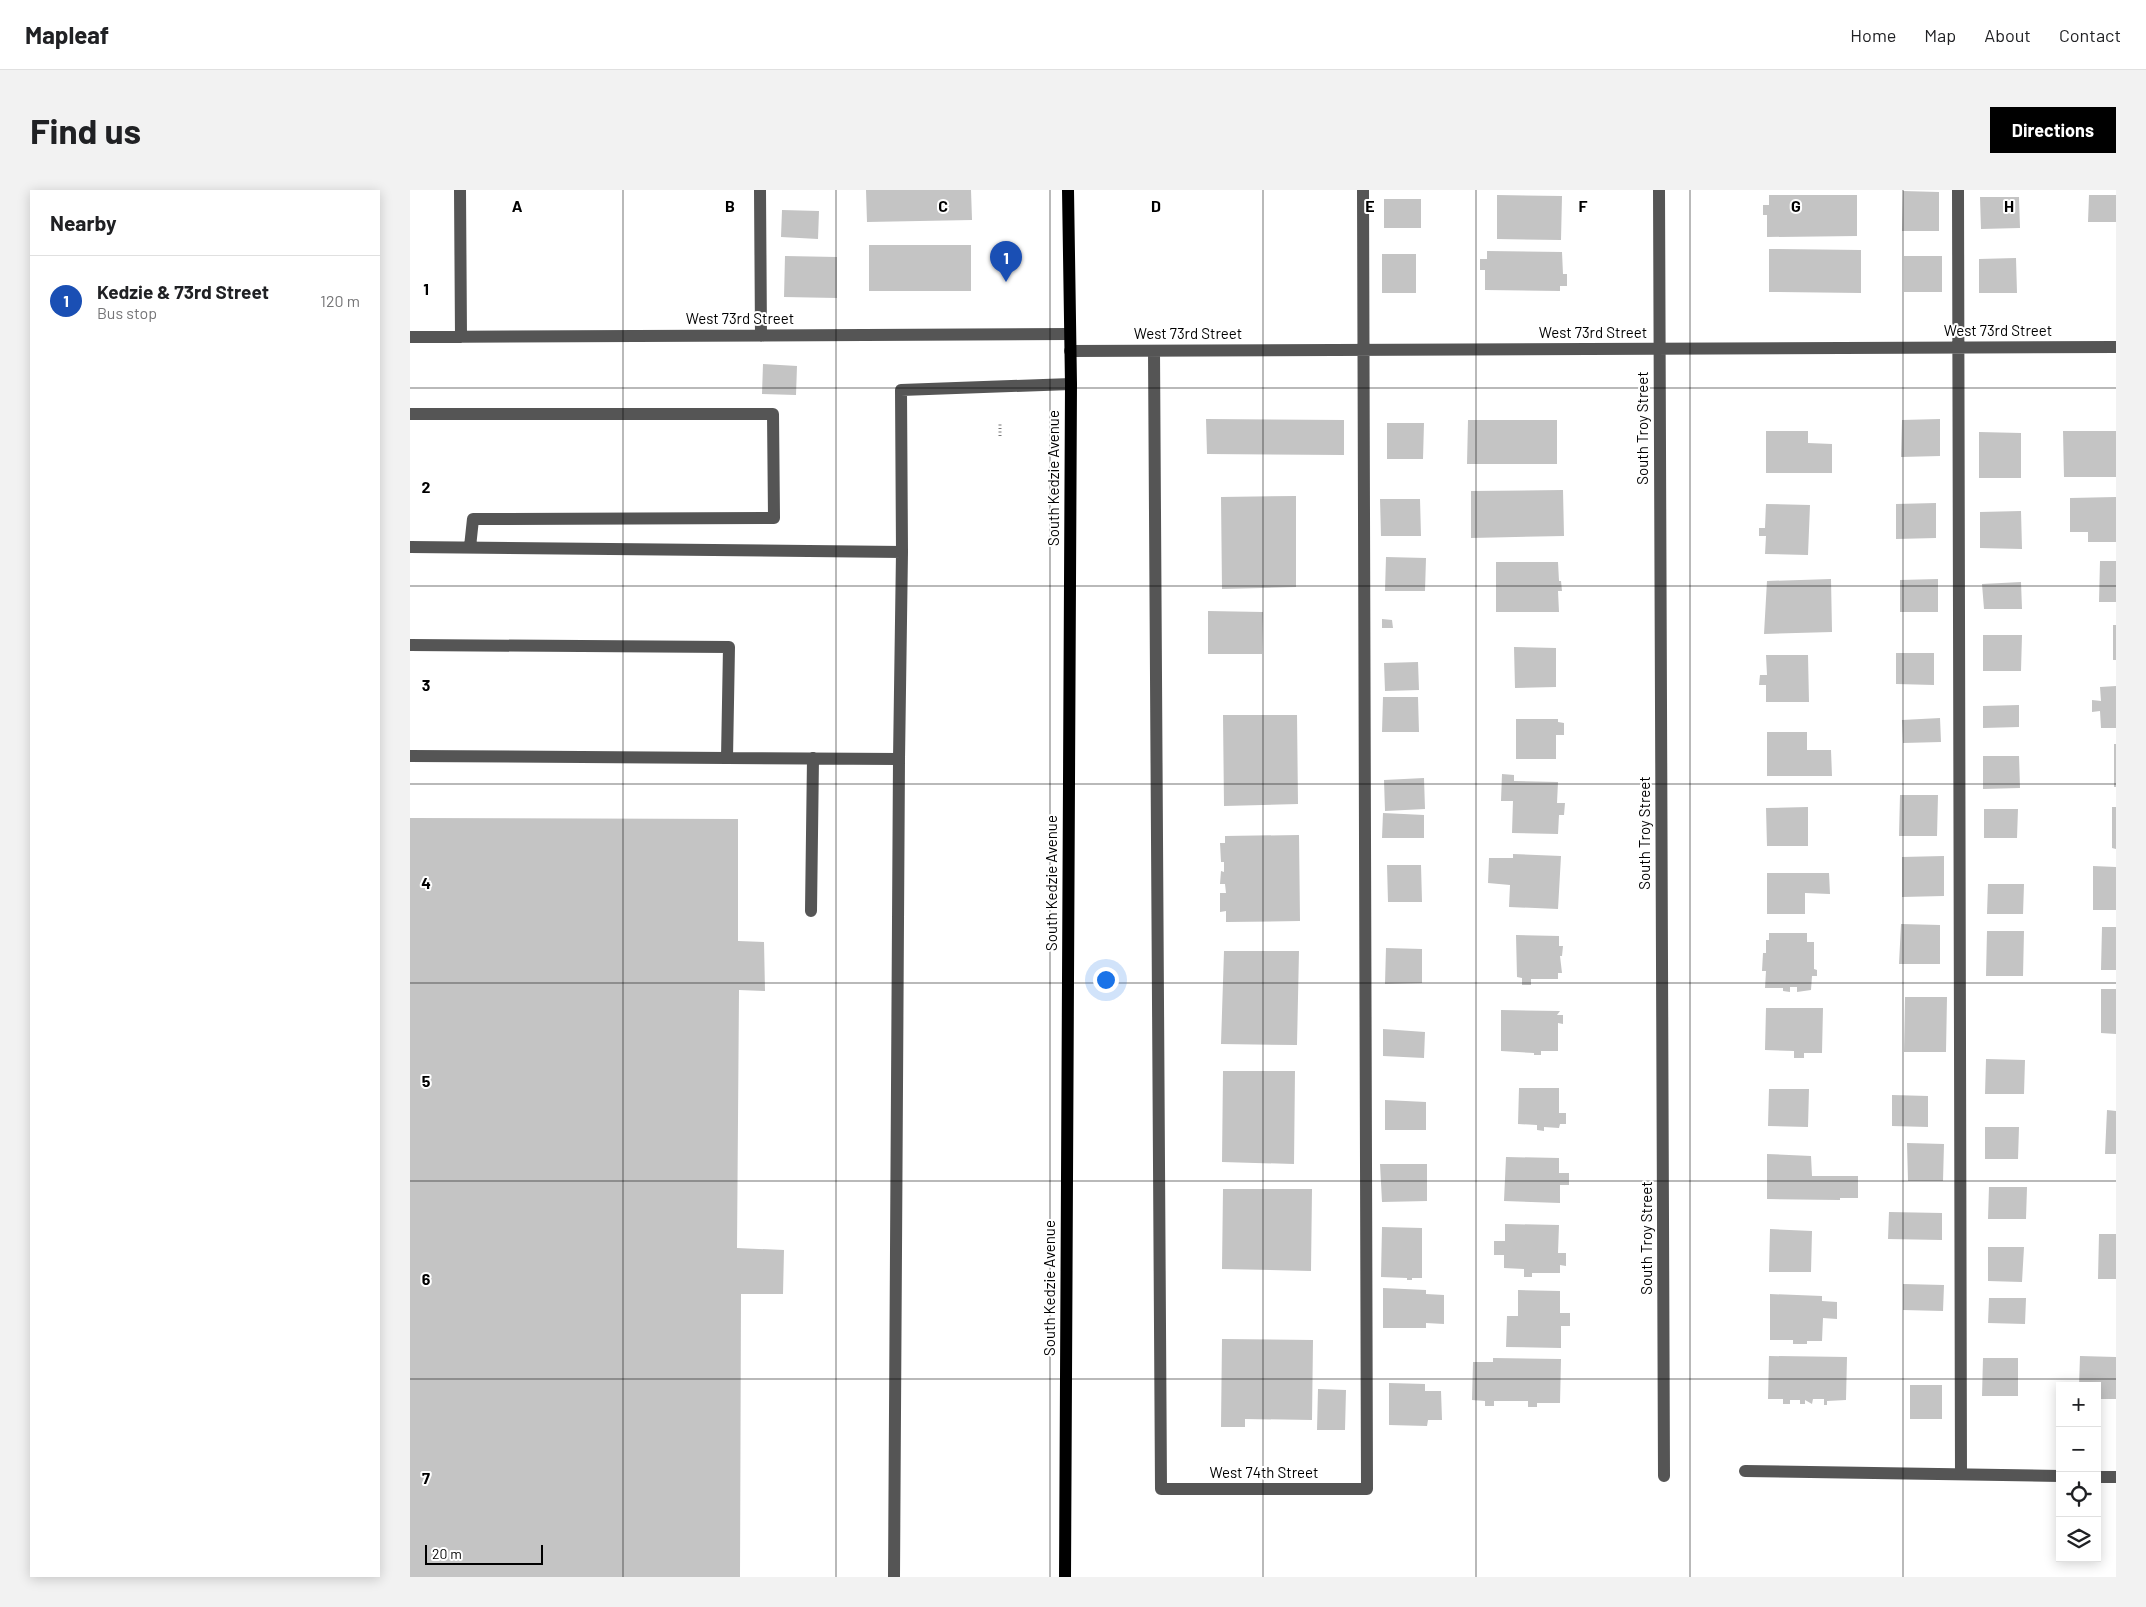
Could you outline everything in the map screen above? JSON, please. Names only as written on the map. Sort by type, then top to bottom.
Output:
[{"type":"main road","name":"South Kedzie Avenue","points":[[1065,1577],[1070,384],[1068,190]]},
{"type":"street","points":[[460,190],[461,337]]},
{"type":"street","points":[[760,190],[761,336]]},
{"type":"street","points":[[1363,190],[1363,350]]},
{"type":"street","name":"South Troy Street","points":[[1659,190],[1664,1476]]},
{"type":"street","points":[[1958,190],[1961,1474]]},
{"type":"street","name":"West 73rd Street","points":[[410,337],[1070,334]]},
{"type":"street","name":"West 73rd Street","points":[[1070,351],[2116,347]]},
{"type":"street","name":"West 74th Street","points":[[1154,351],[1161,1489],[1367,1489],[1363,350]]},
{"type":"street","points":[[894,1577],[902,552],[901,390],[1070,384]]},
{"type":"street","points":[[410,414],[773,414],[774,518],[473,519],[470,547]]},
{"type":"street","points":[[410,547],[902,552]]},
{"type":"street","points":[[410,645],[729,647],[726,758]]},
{"type":"street","points":[[410,756],[899,759]]},
{"type":"street","points":[[811,911],[813,758]]},
{"type":"street","points":[[1745,1470],[2056,1476]]},
{"type":"street","points":[[2101,1477],[2116,1477]]},
{"type":"path","points":[[1000,423],[1000,436]]},
{"type":"building","points":[[866,190],[971,190],[972,220],[867,222]]},
{"type":"building","points":[[1903,191],[1939,192],[1939,231],[1902,231]]},
{"type":"building","points":[[1497,195],[1562,196],[1561,240],[1497,239]]},
{"type":"building","points":[[1769,195],[1857,195],[1857,236],[1767,237],[1767,215],[1763,215],[1763,205],[1769,205]]},
{"type":"building","points":[[2089,195],[2116,195],[2116,222],[2088,222]]},
{"type":"building","points":[[1980,197],[2019,197],[2020,228],[1981,229]]},
{"type":"building","points":[[1384,199],[1421,199],[1421,228],[1384,228]]},
{"type":"building","points":[[782,210],[819,211],[818,239],[781,237]]},
{"type":"building","points":[[869,245],[971,245],[971,291],[869,291]]},
{"type":"building","points":[[1769,249],[1861,250],[1861,293],[1769,292]]},
{"type":"building","points":[[1487,251],[1562,252],[1563,274],[1567,274],[1567,286],[1560,286],[1560,291],[1485,290],[1485,270],[1480,270],[1480,259],[1487,259]]},
{"type":"building","points":[[1382,254],[1416,254],[1416,293],[1382,293]]},
{"type":"building","points":[[785,256],[837,257],[837,298],[784,297]]},
{"type":"building","points":[[1904,256],[1942,256],[1942,292],[1904,292]]},
{"type":"building","points":[[2016,258],[2017,293],[1979,293],[1979,259]]},
{"type":"building","points":[[763,364],[797,366],[796,395],[762,394]]},
{"type":"building","points":[[1206,419],[1344,420],[1344,455],[1207,454]]},
{"type":"building","points":[[1940,419],[1940,456],[1901,457],[1902,420]]},
{"type":"building","points":[[1468,420],[1557,420],[1557,464],[1467,464]]},
{"type":"building","points":[[1387,423],[1424,423],[1423,459],[1387,459]]},
{"type":"building","points":[[1766,431],[1808,431],[1808,443],[1832,444],[1832,473],[1766,473]]},
{"type":"building","points":[[2063,431],[2116,431],[2116,477],[2064,477]]},
{"type":"building","points":[[1979,432],[2021,433],[2021,478],[1979,478]]},
{"type":"building","points":[[1563,490],[1564,536],[1471,538],[1471,491]]},
{"type":"building","points":[[1296,496],[1296,587],[1222,589],[1221,497]]},
{"type":"building","points":[[2116,497],[2116,542],[2088,542],[2088,532],[2070,532],[2070,498]]},
{"type":"building","points":[[1380,499],[1420,499],[1421,536],[1381,536]]},
{"type":"building","points":[[1936,503],[1936,538],[1896,539],[1896,504]]},
{"type":"building","points":[[1766,504],[1810,505],[1808,555],[1765,554],[1766,536],[1759,536],[1759,528],[1765,528]]},
{"type":"building","points":[[2021,511],[2022,549],[1980,548],[1980,512]]},
{"type":"building","points":[[1386,557],[1426,558],[1425,591],[1385,591]]},
{"type":"building","points":[[2100,561],[2116,561],[2116,602],[2099,602]]},
{"type":"building","points":[[1496,562],[1558,562],[1559,581],[1561,581],[1562,591],[1558,591],[1559,612],[1496,612]]},
{"type":"building","points":[[1831,579],[1832,632],[1764,634],[1767,581]]},
{"type":"building","points":[[1938,579],[1938,612],[1900,612],[1900,580]]},
{"type":"building","points":[[2021,582],[2022,609],[1984,609],[1982,584]]},
{"type":"building","points":[[1208,611],[1263,612],[1262,654],[1208,654]]},
{"type":"building","points":[[1382,619],[1392,620],[1393,628],[1382,628]]},
{"type":"building","points":[[2113,625],[2116,625],[2116,660],[2113,660]]},
{"type":"building","points":[[1983,635],[2022,635],[2021,671],[1983,671]]},
{"type":"building","points":[[1514,647],[1556,648],[1556,687],[1515,688]]},
{"type":"building","points":[[1896,653],[1934,653],[1934,685],[1896,684]]},
{"type":"building","points":[[1766,655],[1808,655],[1809,702],[1766,702],[1766,685],[1759,685],[1760,675],[1767,675]]},
{"type":"building","points":[[1418,662],[1419,690],[1385,691],[1384,663]]},
{"type":"building","points":[[2116,686],[2116,728],[2101,728],[2100,711],[2092,712],[2092,700],[2101,701],[2100,687]]},
{"type":"building","points":[[1383,697],[1418,697],[1419,732],[1382,732]]},
{"type":"building","points":[[2019,705],[2019,727],[1983,728],[1983,706]]},
{"type":"building","points":[[1223,715],[1297,715],[1298,804],[1224,806]]},
{"type":"building","points":[[1940,718],[1941,742],[1903,743],[1902,720]]},
{"type":"building","points":[[1516,719],[1558,719],[1558,722],[1564,723],[1564,735],[1556,735],[1556,759],[1516,759]]},
{"type":"building","points":[[1767,732],[1807,732],[1807,750],[1831,750],[1832,776],[1767,776]]},
{"type":"building","points":[[2114,744],[2116,744],[2116,787],[2114,787]]},
{"type":"building","points":[[1983,756],[2019,756],[2020,788],[1983,789]]},
{"type":"building","points":[[1502,774],[1514,775],[1514,781],[1558,782],[1557,803],[1565,803],[1564,815],[1559,815],[1558,834],[1512,833],[1513,801],[1501,801]]},
{"type":"building","points":[[1424,778],[1425,809],[1385,811],[1384,780]]},
{"type":"building","points":[[1900,795],[1938,795],[1937,836],[1899,836]]},
{"type":"building","points":[[1808,807],[1808,846],[1767,846],[1766,808]]},
{"type":"building","points":[[2112,807],[2116,807],[2116,849],[2112,848]]},
{"type":"building","points":[[1984,809],[2018,809],[2017,838],[1984,838]]},
{"type":"building","points":[[1383,813],[1424,815],[1424,838],[1382,838]]},
{"type":"building","points":[[410,818],[738,819],[738,941],[764,942],[765,991],[739,990],[737,1248],[784,1250],[783,1294],[741,1294],[740,1577],[410,1577]]},
{"type":"building","points":[[1299,835],[1300,921],[1226,922],[1226,911],[1220,912],[1220,893],[1226,893],[1225,884],[1220,884],[1221,871],[1224,872],[1224,862],[1221,862],[1220,843],[1225,843],[1225,836]]},
{"type":"building","points":[[1513,854],[1561,856],[1558,909],[1509,907],[1510,885],[1488,883],[1489,858],[1513,858]]},
{"type":"building","points":[[1944,856],[1944,896],[1902,897],[1902,857]]},
{"type":"building","points":[[1387,865],[1421,865],[1422,902],[1388,902]]},
{"type":"building","points":[[2093,866],[2116,867],[2116,910],[2093,910]]},
{"type":"building","points":[[1767,873],[1829,873],[1830,894],[1805,893],[1805,914],[1767,914]]},
{"type":"building","points":[[1988,884],[2024,884],[2023,914],[1987,914]]},
{"type":"building","points":[[1901,924],[1940,925],[1940,964],[1899,964]]},
{"type":"building","points":[[2102,927],[2116,927],[2116,970],[2101,970]]},
{"type":"building","points":[[1987,931],[2024,931],[2023,976],[1986,976]]},
{"type":"building","points":[[1769,933],[1807,933],[1807,942],[1814,942],[1814,969],[1817,970],[1817,976],[1812,976],[1811,990],[1797,992],[1797,987],[1790,987],[1790,992],[1783,991],[1783,988],[1765,988],[1766,971],[1762,971],[1763,953],[1766,953],[1766,940],[1769,940]]},
{"type":"building","points":[[1516,935],[1559,936],[1559,946],[1563,946],[1562,956],[1560,956],[1562,973],[1558,973],[1558,979],[1531,979],[1531,985],[1522,985],[1522,978],[1517,977]]},
{"type":"building","points":[[1386,948],[1422,949],[1422,983],[1385,984]]},
{"type":"building","points":[[1224,951],[1299,951],[1297,1045],[1221,1044]]},
{"type":"building","points":[[2101,989],[2116,989],[2116,1034],[2101,1033]]},
{"type":"building","points":[[1905,997],[1947,997],[1946,1052],[1904,1052]]},
{"type":"building","points":[[1766,1008],[1823,1008],[1822,1053],[1804,1053],[1804,1058],[1794,1058],[1794,1051],[1765,1050]]},
{"type":"building","points":[[1501,1010],[1560,1011],[1557,1015],[1563,1015],[1563,1024],[1558,1023],[1558,1051],[1541,1051],[1541,1055],[1534,1055],[1534,1053],[1501,1051]]},
{"type":"building","points":[[1383,1029],[1425,1032],[1424,1058],[1383,1056]]},
{"type":"building","points":[[1986,1059],[2025,1060],[2024,1094],[1985,1094]]},
{"type":"building","points":[[1223,1071],[1295,1071],[1294,1164],[1222,1162]]},
{"type":"building","points":[[1519,1088],[1559,1088],[1559,1113],[1566,1113],[1566,1124],[1560,1124],[1559,1128],[1544,1127],[1544,1131],[1537,1130],[1537,1125],[1518,1124]]},
{"type":"building","points":[[1769,1089],[1809,1089],[1808,1127],[1768,1126]]},
{"type":"building","points":[[1892,1095],[1928,1096],[1928,1127],[1892,1126]]},
{"type":"building","points":[[1385,1100],[1426,1102],[1426,1130],[1385,1130]]},
{"type":"building","points":[[2107,1110],[2116,1111],[2116,1154],[2105,1154]]},
{"type":"building","points":[[1985,1127],[2019,1127],[2018,1159],[1985,1159]]},
{"type":"building","points":[[1907,1143],[1944,1144],[1943,1181],[1908,1181]]},
{"type":"building","points":[[1767,1154],[1811,1156],[1812,1176],[1858,1176],[1858,1198],[1840,1198],[1840,1200],[1767,1199]]},
{"type":"building","points":[[1506,1157],[1559,1158],[1559,1173],[1569,1173],[1569,1185],[1560,1185],[1560,1203],[1504,1201]]},
{"type":"building","points":[[1380,1164],[1427,1164],[1427,1201],[1382,1202]]},
{"type":"building","points":[[1989,1187],[2027,1187],[2026,1219],[1988,1219]]},
{"type":"building","points":[[1223,1189],[1312,1189],[1311,1271],[1222,1269]]},
{"type":"building","points":[[1889,1212],[1942,1213],[1942,1240],[1888,1239]]},
{"type":"building","points":[[1505,1224],[1559,1225],[1558,1253],[1566,1253],[1566,1266],[1560,1265],[1560,1273],[1532,1273],[1532,1277],[1524,1277],[1524,1269],[1504,1268],[1504,1255],[1494,1255],[1494,1241],[1505,1241]]},
{"type":"building","points":[[1382,1227],[1422,1228],[1422,1278],[1407,1280],[1407,1278],[1381,1277]]},
{"type":"building","points":[[1770,1229],[1812,1231],[1811,1272],[1769,1272]]},
{"type":"building","points":[[2099,1234],[2116,1234],[2116,1279],[2098,1279]]},
{"type":"building","points":[[1988,1247],[2024,1247],[2022,1282],[1988,1281]]},
{"type":"building","points":[[1903,1284],[1944,1285],[1943,1311],[1903,1310]]},
{"type":"building","points":[[1383,1288],[1426,1290],[1426,1294],[1444,1295],[1444,1324],[1426,1323],[1426,1328],[1383,1328]]},
{"type":"building","points":[[1518,1290],[1560,1291],[1560,1313],[1570,1313],[1570,1326],[1561,1326],[1561,1348],[1506,1347],[1507,1316],[1518,1316]]},
{"type":"building","points":[[1770,1294],[1822,1296],[1822,1301],[1837,1302],[1837,1319],[1823,1318],[1822,1341],[1807,1341],[1807,1344],[1793,1344],[1793,1340],[1770,1340]]},
{"type":"building","points":[[1989,1298],[2026,1298],[2025,1324],[1988,1323]]},
{"type":"building","points":[[1222,1339],[1313,1340],[1312,1420],[1245,1419],[1245,1427],[1221,1427]]},
{"type":"building","points":[[1769,1356],[1847,1357],[1846,1400],[1827,1401],[1827,1405],[1824,1405],[1824,1399],[1813,1399],[1812,1404],[1805,1400],[1805,1404],[1800,1404],[1800,1400],[1790,1400],[1790,1404],[1783,1404],[1783,1399],[1768,1399]]},
{"type":"building","points":[[2080,1356],[2116,1357],[2116,1399],[2101,1399],[2101,1382],[2079,1382]]},
{"type":"building","points":[[1493,1358],[1561,1359],[1560,1403],[1537,1403],[1537,1407],[1528,1407],[1528,1401],[1494,1401],[1494,1406],[1485,1406],[1485,1401],[1472,1400],[1473,1362],[1493,1362]]},
{"type":"building","points":[[1983,1358],[2018,1358],[2018,1396],[1982,1396]]},
{"type":"building","points":[[1389,1383],[1425,1384],[1425,1391],[1441,1391],[1442,1420],[1428,1420],[1427,1426],[1389,1425]]},
{"type":"building","points":[[1910,1385],[1942,1385],[1942,1419],[1910,1419]]},
{"type":"building","points":[[1318,1389],[1346,1390],[1345,1430],[1317,1430]]},
{"type":"place","name":"Kedzie & 73rd Street","points":[[1006,282]]}]
